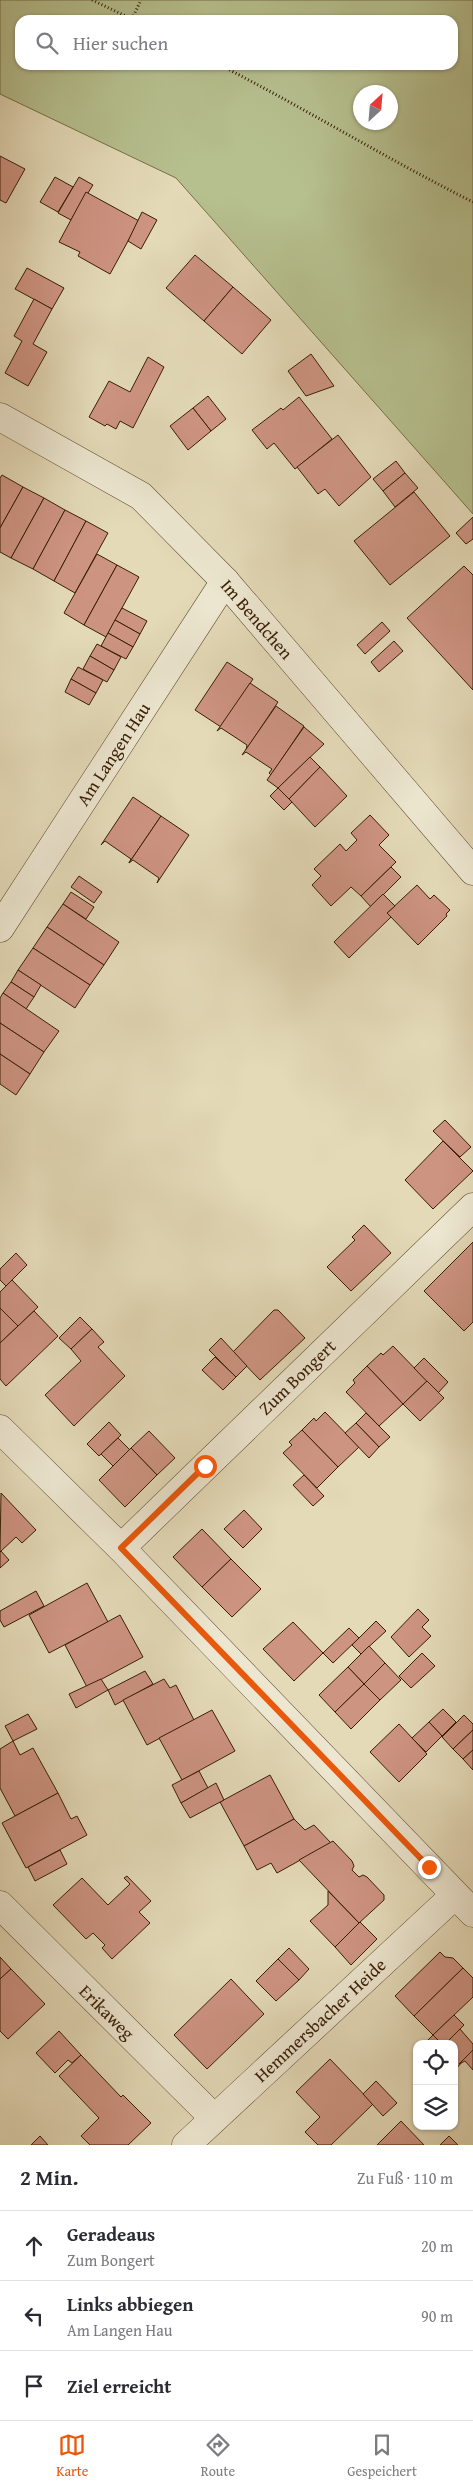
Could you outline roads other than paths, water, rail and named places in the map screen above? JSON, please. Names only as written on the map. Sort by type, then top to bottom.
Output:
[{"type":"street","name":"Im Bendchen","points":[[0,417],[141,496],[225,581],[473,871]]},
{"type":"street","name":"Am Langen Hau","points":[[0,928],[225,581]]},
{"type":"street","name":"Zum Bongert","points":[[121,1548],[473,1207]]},
{"type":"street","points":[[6,1444],[121,1548],[464,1904]]},
{"type":"street","name":"Hemmersbacher Heide","points":[[186,2145],[214,2118],[464,1904]]},
{"type":"street","name":"Erikaweg","points":[[0,1906],[214,2118]]}]
